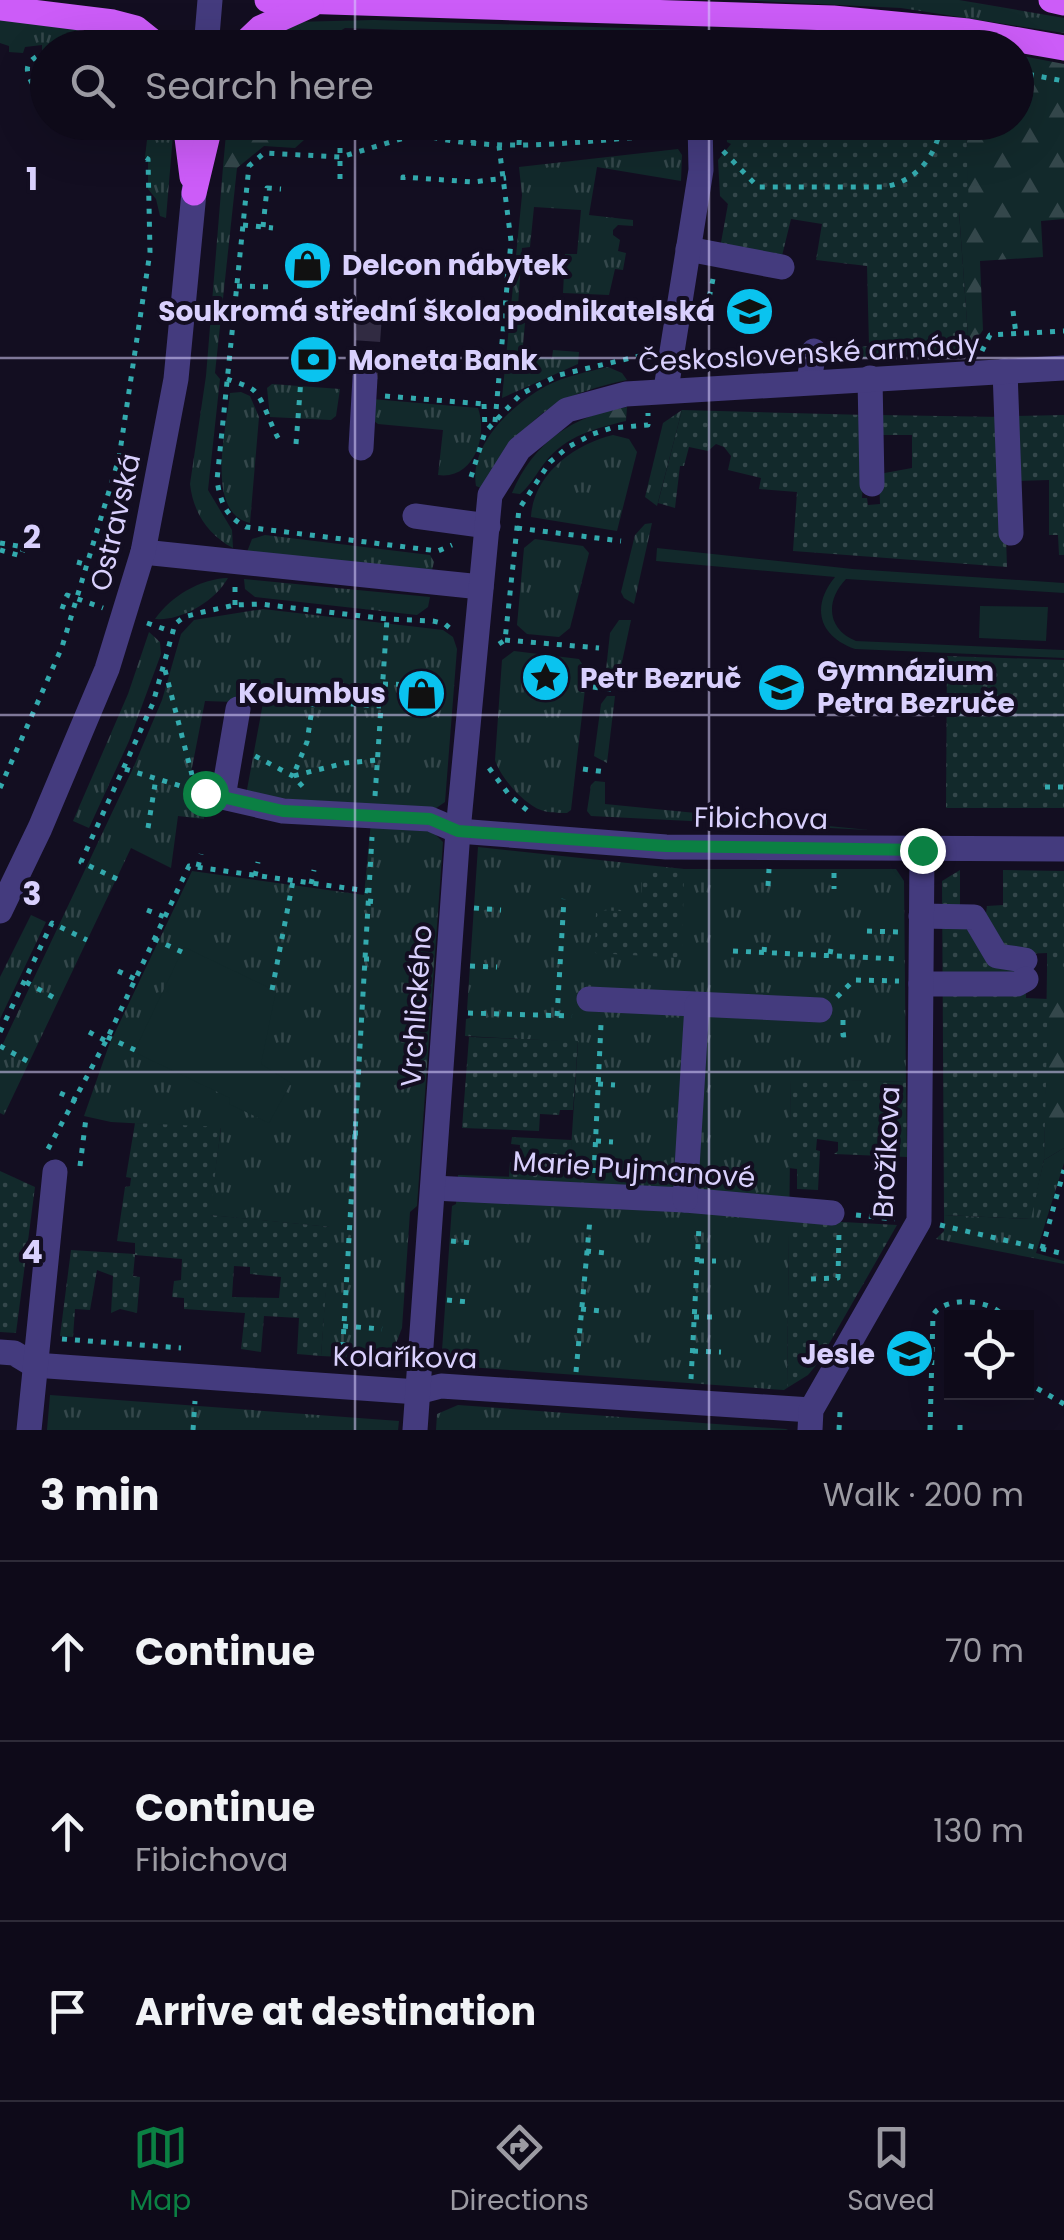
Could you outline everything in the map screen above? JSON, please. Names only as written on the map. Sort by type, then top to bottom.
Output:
[{"type":"main road","points":[[267,0],[833,18],[958,30]]},
{"type":"main road","points":[[1051,0],[1064,3]]},
{"type":"main road","points":[[258,30],[318,3]]},
{"type":"main road","points":[[0,8],[114,22],[138,30]]},
{"type":"main road","points":[[1034,43],[1064,48]]},
{"type":"main road","points":[[186,140],[194,194]]},
{"type":"main road","points":[[194,194],[207,140]]},
{"type":"street","points":[[208,30],[210,0]]},
{"type":"street","name":"Ostravská","points":[[0,911],[40,828],[107,668],[143,552],[176,379],[198,140]]},
{"type":"street","points":[[666,389],[701,170],[700,140]]},
{"type":"street","points":[[688,250],[782,266]]},
{"type":"street","points":[[808,382],[814,351]]},
{"type":"street","name":"Československé armády","points":[[481,587],[490,496],[519,450],[567,410],[626,394],[666,389],[1064,368]]},
{"type":"street","points":[[1006,371],[1011,533]]},
{"type":"street","points":[[870,378],[872,484]]},
{"type":"street","points":[[361,448],[369,387]]},
{"type":"street","points":[[415,516],[488,526]]},
{"type":"street","points":[[143,552],[481,587]]},
{"type":"street","name":"Vrchlického","points":[[415,1430],[458,831],[481,587]]},
{"type":"street","name":"Fibichova","points":[[244,703],[214,795],[283,811],[430,819],[458,831],[666,846],[1064,849]]},
{"type":"street","name":"Brožíkova","points":[[811,1420],[911,1220],[914,924],[922,850]]},
{"type":"street","points":[[914,924],[974,917],[997,956],[1023,978],[914,983]]},
{"type":"street","points":[[592,1011],[697,1005],[820,1010]]},
{"type":"street","points":[[693,1201],[697,1005]]},
{"type":"street","points":[[29,1430],[59,1167]]},
{"type":"street","name":"Marie Pujmanové","points":[[432,1188],[693,1201],[836,1214]]},
{"type":"street","name":"Kolaříkova","points":[[0,1352],[14,1354],[34,1365],[418,1392],[441,1386],[811,1420]]},
{"type":"path","points":[[1034,75],[1064,81]]},
{"type":"path","points":[[340,187],[341,140]]},
{"type":"path","points":[[397,140],[341,157],[264,153],[250,166],[217,480],[219,499],[233,520],[246,527],[438,551],[453,544],[459,522]]},
{"type":"path","points":[[451,140],[499,146],[569,140]]},
{"type":"path","points":[[519,140],[519,145]]},
{"type":"path","points":[[712,140],[758,187],[882,188],[901,185],[916,174],[940,140]]},
{"type":"path","points":[[494,423],[511,241],[499,146]]},
{"type":"path","points":[[0,788],[62,648],[119,458],[150,252],[146,156]]},
{"type":"path","points":[[403,180],[474,182],[506,178]]},
{"type":"path","points":[[263,227],[267,188],[281,190]]},
{"type":"path","points":[[243,226],[272,228]]},
{"type":"path","points":[[702,328],[718,256]]},
{"type":"path","points":[[479,274],[508,276]]},
{"type":"path","points":[[237,286],[275,286]]},
{"type":"path","points":[[1013,312],[1016,334]]},
{"type":"path","points":[[227,379],[259,396],[272,431],[282,444]]},
{"type":"path","points":[[296,444],[301,379]]},
{"type":"path","points":[[369,387],[484,402],[485,432]]},
{"type":"path","points":[[505,640],[520,509],[550,462],[568,447],[611,428],[648,425]]},
{"type":"path","points":[[517,528],[621,540]]},
{"type":"path","points":[[0,547],[26,548]]},
{"type":"path","points":[[78,562],[88,565]]},
{"type":"path","points":[[62,609],[67,596],[77,599]]},
{"type":"path","points":[[116,879],[80,862],[153,703],[175,624],[184,617],[235,604],[260,604],[445,624],[462,642]]},
{"type":"path","points":[[388,619],[353,1132],[342,1360],[378,1363],[398,1348]]},
{"type":"path","points":[[497,646],[505,640],[599,648]]},
{"type":"path","points":[[125,769],[196,790],[164,667]]},
{"type":"path","points":[[383,684],[422,689]]},
{"type":"path","points":[[593,688],[616,690]]},
{"type":"path","points":[[276,700],[278,689]]},
{"type":"path","points":[[334,703],[335,693]]},
{"type":"path","points":[[244,703],[276,700],[381,706]]},
{"type":"path","points":[[293,776],[307,742],[313,702]]},
{"type":"path","points":[[381,715],[393,716]]},
{"type":"path","points":[[255,756],[293,776],[327,814]]},
{"type":"path","points":[[293,776],[344,763],[378,760]]},
{"type":"path","points":[[487,760],[491,774],[534,816]]},
{"type":"path","points":[[583,769],[606,772]]},
{"type":"path","points":[[377,772],[389,774]]},
{"type":"path","points":[[148,828],[156,778]]},
{"type":"path","points":[[1045,787],[1064,787]]},
{"type":"path","points":[[198,867],[201,854]]},
{"type":"path","points":[[255,876],[258,862]]},
{"type":"path","points":[[768,864],[768,886]]},
{"type":"path","points":[[834,865],[834,889]]},
{"type":"path","points":[[59,1167],[76,1101],[190,866],[368,892]]},
{"type":"path","points":[[311,884],[314,870]]},
{"type":"path","points":[[272,990],[293,881]]},
{"type":"path","points":[[557,1016],[564,900]]},
{"type":"path","points":[[368,901],[380,902]]},
{"type":"path","points":[[469,908],[501,910]]},
{"type":"path","points":[[147,910],[165,917]]},
{"type":"path","points":[[0,1032],[52,923],[87,940]]},
{"type":"path","points":[[867,930],[914,924]]},
{"type":"path","points":[[154,938],[182,952]]},
{"type":"path","points":[[764,952],[765,941]]},
{"type":"path","points":[[830,954],[832,944]]},
{"type":"path","points":[[734,951],[907,960]]},
{"type":"path","points":[[364,959],[376,959]]},
{"type":"path","points":[[465,966],[497,967]]},
{"type":"path","points":[[118,971],[135,979]]},
{"type":"path","points":[[820,1010],[854,980],[914,983]]},
{"type":"path","points":[[25,982],[58,1000]]},
{"type":"path","points":[[461,1013],[557,1016],[592,1011],[598,1084],[596,1141],[576,1380]]},
{"type":"path","points":[[89,1032],[135,1050]]},
{"type":"path","points":[[0,1046],[29,1062]]},
{"type":"path","points":[[358,1075],[368,1076]]},
{"type":"path","points":[[598,1084],[615,1085]]},
{"type":"path","points":[[60,1093],[76,1101]]},
{"type":"path","points":[[59,1167],[86,1118],[83,1117]]},
{"type":"path","points":[[353,1132],[363,1133]]},
{"type":"path","points":[[596,1141],[612,1142]]},
{"type":"path","points":[[1042,1249],[1064,1170]]},
{"type":"path","points":[[690,1388],[697,1261],[693,1201]]},
{"type":"path","points":[[811,1278],[838,1278],[836,1214],[911,1220],[1064,1254]]},
{"type":"path","points":[[348,1236],[356,1237]]},
{"type":"path","points":[[445,1241],[473,1242]]},
{"type":"path","points":[[586,1251],[605,1252]]},
{"type":"path","points":[[697,1261],[716,1261]]},
{"type":"path","points":[[441,1300],[469,1302]]},
{"type":"path","points":[[930,1430],[936,1309],[948,1302],[993,1306],[997,1310]]},
{"type":"path","points":[[581,1309],[600,1311]]},
{"type":"path","points":[[694,1317],[714,1317]]},
{"type":"path","points":[[344,1326],[382,1329]]},
{"type":"path","points":[[56,1338],[198,1350]]},
{"type":"path","points":[[693,1351],[721,1352]]},
{"type":"path","points":[[1034,1387],[1064,1404]]},
{"type":"path","points":[[193,1430],[195,1401]]},
{"type":"green space","points":[[739,0],[959,0],[1064,18],[1064,33],[901,8]]},
{"type":"green space","points":[[0,16],[96,30],[30,30],[30,46],[23,53],[9,52],[9,46],[0,43]]},
{"type":"green space","points":[[374,20],[684,30],[301,30],[294,22]]},
{"type":"green space","points":[[294,22],[301,30],[280,30]]},
{"type":"green space","points":[[1034,58],[1064,64],[1064,219],[1041,221],[1043,257],[980,261],[983,330],[969,350],[959,211],[968,211],[966,140],[1034,140]]},
{"type":"green space","points":[[147,140],[173,140],[166,218],[160,216],[156,199],[148,189]]},
{"type":"green space","points":[[225,140],[304,140],[295,148],[264,146],[237,168],[223,167]]},
{"type":"green space","points":[[967,140],[969,211],[959,212],[969,350],[817,362],[819,351],[869,346],[867,266],[816,260],[822,224],[791,219],[781,260],[720,248],[728,204],[720,196],[718,160],[731,144],[727,142]]},
{"type":"green space","points":[[678,149],[682,155],[681,181],[597,167],[589,215],[633,220],[633,226],[618,225],[613,230],[620,240],[618,251],[626,253],[623,270],[615,269],[609,295],[563,293],[565,254],[577,254],[581,210],[534,207],[530,247],[522,248],[517,321],[525,323],[522,356],[552,358],[553,350],[579,352],[578,364],[502,398],[522,195],[519,167]]},
{"type":"green space","points":[[223,167],[237,168],[215,373],[220,379],[208,490],[232,530],[233,548],[203,522],[190,484],[206,376]]},
{"type":"green space","points":[[608,367],[627,380],[576,395],[540,415],[511,445],[481,488],[476,486],[479,455],[486,441],[520,403],[553,383]]},
{"type":"green space","points":[[272,384],[340,389],[336,416],[331,420],[270,417],[267,388]]},
{"type":"green space","points":[[230,393],[250,396],[259,417],[250,523],[236,516],[227,503],[223,486],[223,446]]},
{"type":"green space","points":[[372,399],[478,408],[481,431],[475,454],[461,471],[438,475],[443,430],[378,424],[374,421]]},
{"type":"green space","points":[[627,407],[626,421],[572,439],[554,452],[520,494],[512,493],[531,460],[557,434],[589,417]]},
{"type":"green space","points":[[682,410],[657,506],[645,497],[663,423]]},
{"type":"green space","points":[[682,410],[867,415],[862,498],[867,498],[868,505],[880,504],[879,474],[912,468],[912,435],[878,435],[879,415],[1002,417],[1007,567],[793,551],[797,492],[759,489],[761,478],[728,470],[731,456],[716,444],[708,451],[689,447],[684,466],[680,466],[675,508],[658,503]]},
{"type":"green space","points":[[1064,415],[1064,555],[1059,555],[1058,535],[1049,535],[1049,480],[1015,481],[1012,416]]},
{"type":"green space","points":[[613,435],[629,439],[637,452],[617,531],[531,517],[539,487],[558,463],[584,446]]},
{"type":"green space","points":[[652,523],[634,604],[621,592],[635,535],[645,524]]},
{"type":"green space","points":[[265,535],[430,555],[434,562],[432,570],[247,552],[252,539]]},
{"type":"green space","points":[[535,539],[583,546],[589,553],[570,628],[559,637],[527,634],[517,625],[524,548]]},
{"type":"green space","points":[[657,548],[853,569],[1064,583],[1064,593],[846,579],[835,596],[832,614],[839,629],[856,641],[1064,650],[1064,658],[855,649],[833,636],[822,619],[823,599],[835,577],[656,561]]},
{"type":"green space","points":[[228,578],[197,608],[176,617],[155,619],[187,590]]},
{"type":"green space","points":[[244,579],[430,597],[428,607],[417,615],[255,597],[245,589]]},
{"type":"green space","points":[[980,606],[1048,607],[1046,641],[979,638]]},
{"type":"green space","points":[[263,609],[443,630],[453,637],[457,649],[445,802],[429,813],[246,795],[263,703],[205,701],[189,783],[205,787],[204,819],[178,816],[171,868],[131,848],[4,1115],[0,1113],[0,1050],[134,766],[162,700],[181,634],[194,620]]},
{"type":"green space","points":[[619,620],[631,620],[617,685],[605,679],[610,633]]},
{"type":"green space","points":[[149,632],[160,642],[161,654],[129,741],[89,828],[73,821],[128,694]]},
{"type":"green space","points":[[514,651],[579,659],[587,672],[571,810],[567,813],[544,811],[527,802],[507,782],[495,760],[502,660]]},
{"type":"green space","points":[[947,656],[1064,660],[1064,808],[946,808]]},
{"type":"green space","points":[[607,696],[615,696],[607,763],[594,756],[601,704]]},
{"type":"green space","points":[[595,781],[605,782],[605,804],[869,830],[591,816],[587,811]]},
{"type":"green space","points":[[371,822],[432,831],[443,842],[417,1206],[410,1212],[402,1328],[395,1346],[380,1359],[321,1356],[330,1227],[209,1215],[221,1128],[111,1122],[84,1116],[109,1045],[192,871],[364,895]]},
{"type":"green space","points":[[478,847],[684,869],[896,869],[904,881],[906,1082],[791,1079],[784,1390],[441,1365],[452,1206],[456,1204],[458,1175],[569,1179],[578,1042],[465,1036],[466,1019],[470,1018],[467,1010]]},
{"type":"green space","points":[[642,868],[684,869],[682,958],[595,953],[596,910],[641,912]]},
{"type":"green space","points":[[960,870],[960,905],[986,913],[987,906],[1003,905],[1003,870],[1064,871],[1064,971],[1047,971],[1047,953],[1025,954],[1026,998],[1048,999],[1044,1160],[1031,1219],[944,1215],[942,881]]},
{"type":"green space","points":[[31,915],[46,922],[0,1019],[0,977]]},
{"type":"green space","points":[[184,947],[276,991],[261,1064],[291,1083],[269,1123],[229,1104],[230,1098],[134,1052]]},
{"type":"green space","points":[[1047,971],[1064,971],[1064,1148],[1044,1160]]},
{"type":"green space","points":[[469,1037],[578,1041],[573,1110],[560,1110],[559,1115],[540,1114],[539,1131],[462,1128]]},
{"type":"green space","points":[[791,1078],[906,1082],[907,1157],[834,1154],[838,1142],[817,1139],[818,1190],[797,1189],[797,1169],[789,1168]]},
{"type":"green space","points":[[135,1123],[221,1127],[210,1215],[331,1227],[321,1356],[297,1354],[299,1318],[264,1316],[261,1352],[241,1349],[245,1313],[184,1309],[184,1298],[172,1297],[174,1281],[181,1280],[182,1259],[135,1255],[133,1276],[140,1277],[137,1313],[120,1309],[111,1313],[113,1276],[97,1270],[90,1310],[75,1309],[73,1337],[60,1336],[71,1250],[135,1254],[135,1243],[117,1241],[125,1187],[130,1186],[131,1178],[126,1177]],"holes":[[[234,1266],[250,1267],[250,1274],[281,1277],[279,1298],[232,1297]]]},
{"type":"green space","points":[[512,1137],[572,1140],[569,1180],[509,1177],[510,1162],[519,1162],[520,1145],[511,1144]]},
{"type":"green space","points":[[1064,1148],[1064,1163],[1036,1253],[1064,1264],[936,1239],[944,1231],[944,1215],[1030,1219],[1044,1160]]},
{"type":"green space","points":[[0,1171],[35,1187],[16,1333],[0,1332]]},
{"type":"green space","points":[[789,1219],[897,1225],[818,1363],[808,1375],[787,1388]]},
{"type":"green space","points":[[50,1395],[399,1421],[398,1430],[47,1430]]},
{"type":"green space","points":[[458,1405],[788,1430],[436,1430],[437,1414]]},
{"type":"tunnel","points":[[365,378],[369,322]]},
{"type":"place","name":"Delcon nábytek","points":[[307,265]]},
{"type":"place","name":"Soukromá střední škola podnikatelská","points":[[750,311]]},
{"type":"place","name":"Moneta Bank","points":[[313,360]]},
{"type":"place","name":"Petr Bezruč","points":[[545,678]]},
{"type":"place","name":"Gymnázium Petra Bezruče","points":[[782,687]]},
{"type":"place","name":"Kolumbus","points":[[421,693]]},
{"type":"place","name":"Jesle","points":[[910,1354]]},
{"type":"route","points":[[205,793],[283,811],[430,819],[458,831],[666,846],[922,850]]}]
